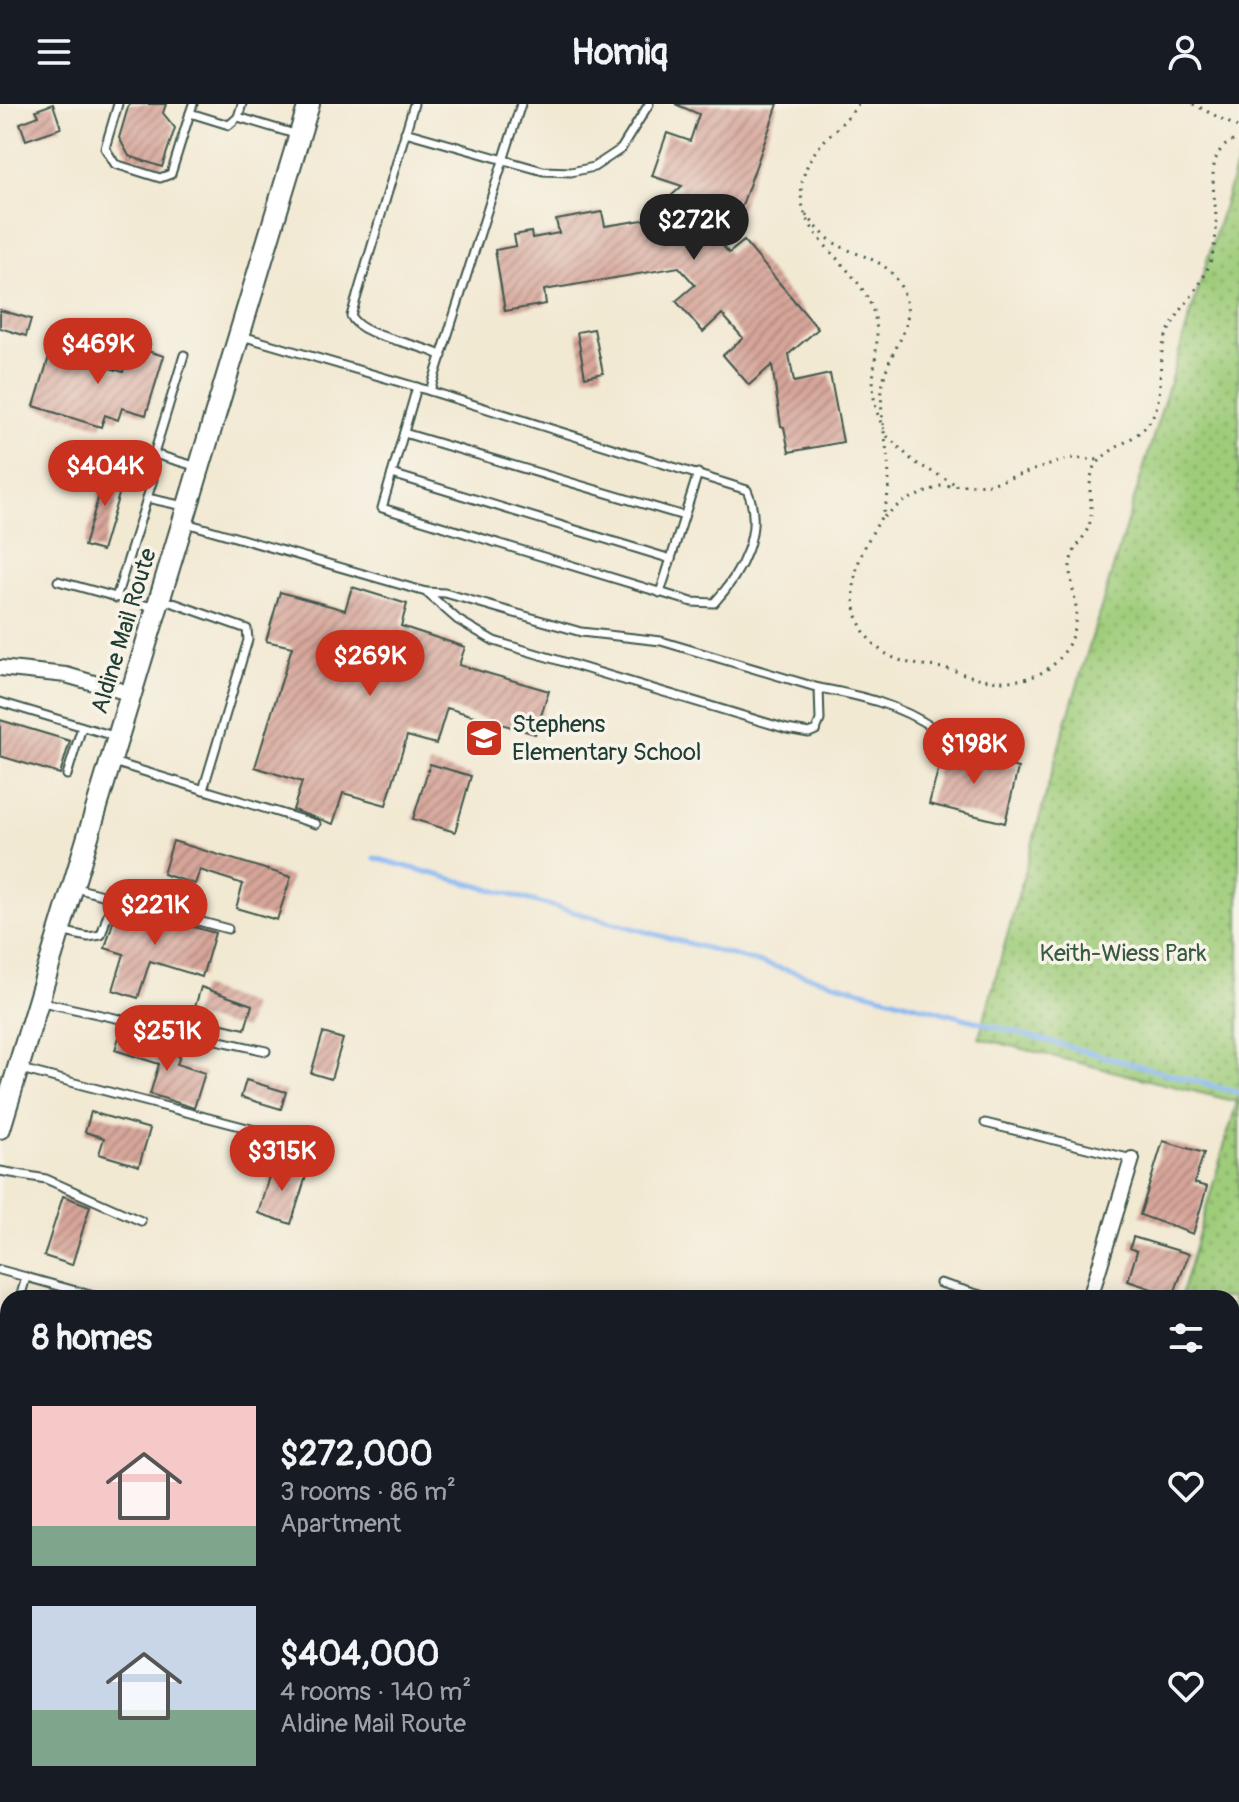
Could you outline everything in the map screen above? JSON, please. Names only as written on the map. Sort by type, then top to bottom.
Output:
[{"type":"main road","name":"Aldine Mail Route","points":[[0,1128],[309,104]]},
{"type":"street","points":[[0,668],[66,675],[132,694]]},
{"type":"street","points":[[1092,1290],[1132,1159]]},
{"type":"lane","points":[[118,104],[105,148],[115,164],[160,178],[171,174],[191,108],[229,125],[238,117],[242,104]]},
{"type":"lane","points":[[414,104],[351,316],[362,330],[428,347],[442,356]]},
{"type":"lane","points":[[430,391],[521,104]]},
{"type":"lane","points":[[405,132],[543,171],[571,172],[594,167],[621,149],[649,104]]},
{"type":"lane","points":[[238,117],[300,136]]},
{"type":"lane","points":[[240,336],[417,387],[747,490],[754,518],[749,545],[736,580],[714,603],[692,602],[382,508],[417,387]]},
{"type":"lane","points":[[184,355],[154,454],[200,468]]},
{"type":"lane","points":[[404,433],[684,516]]},
{"type":"lane","points":[[660,593],[698,473]]},
{"type":"lane","points":[[392,474],[671,559]]},
{"type":"lane","points":[[116,598],[153,479]]},
{"type":"lane","points":[[147,498],[186,515],[426,592],[445,593],[600,636],[661,641],[819,688],[867,696],[908,711],[935,729]]},
{"type":"lane","points":[[58,581],[116,598],[159,604],[247,629],[248,640],[203,790]]},
{"type":"lane","points":[[426,592],[484,638],[787,729],[809,733],[816,730],[820,720],[819,688]]},
{"type":"lane","points":[[0,702],[119,738]]},
{"type":"lane","points":[[67,775],[82,727]]},
{"type":"lane","points":[[111,761],[316,824]]},
{"type":"lane","points":[[73,887],[228,929]]},
{"type":"lane","points":[[60,931],[88,937],[101,935],[113,898]]},
{"type":"lane","points":[[39,1001],[266,1051]]},
{"type":"lane","points":[[18,1068],[274,1135]]},
{"type":"lane","points":[[985,1123],[1132,1159]]},
{"type":"lane","points":[[0,1171],[46,1179],[141,1221]]},
{"type":"lane","points":[[0,1270],[72,1290]]},
{"type":"lane","points":[[22,1290],[26,1277]]},
{"type":"lane","points":[[940,1283],[964,1290]]},
{"type":"path","points":[[858,104],[810,161],[803,182],[806,215],[821,243],[855,276],[870,302],[877,332],[871,384],[877,413],[886,434],[914,462],[955,484]]},
{"type":"path","points":[[1193,104],[1239,128]]},
{"type":"path","points":[[1099,460],[1071,458],[991,484],[955,484],[913,497],[884,518],[867,542],[853,582],[857,619],[874,645],[905,662],[952,669],[994,682],[1031,678],[1061,656],[1073,634],[1076,611],[1070,562],[1090,522],[1090,483],[1099,460],[1138,435],[1155,412],[1165,339],[1201,285],[1212,256],[1216,216],[1212,172],[1225,148],[1239,139]]},
{"type":"path","points":[[806,215],[830,241],[886,267],[904,297],[905,333],[887,367],[882,389],[890,465],[884,518]]},
{"type":"green space","name":"Keith-Wiess Park","points":[[1239,156],[1239,1290],[1182,1290],[1237,1102],[979,1038],[1063,732]]},
{"type":"building","points":[[53,104],[61,128],[26,140],[20,123],[39,116],[36,110]]},
{"type":"building","points":[[129,104],[166,104],[163,113],[175,128],[162,167],[129,156],[119,138]]},
{"type":"building","points":[[675,104],[778,104],[740,211],[710,201],[724,217],[716,238],[729,253],[744,241],[818,329],[789,354],[794,382],[830,374],[843,442],[789,452],[784,427],[781,426],[772,365],[749,385],[723,355],[743,338],[722,314],[703,332],[676,301],[695,285],[679,267],[544,290],[546,304],[505,311],[495,250],[516,246],[514,235],[531,232],[532,238],[559,233],[556,220],[602,212],[605,226],[656,218],[655,211],[682,186],[652,176],[667,133],[690,141],[699,114]]},
{"type":"building","points":[[0,310],[31,319],[26,336],[0,328]]},
{"type":"building","points":[[594,329],[603,373],[585,377],[577,332]]},
{"type":"building","points":[[131,346],[164,356],[146,415],[122,408],[118,420],[105,415],[101,427],[34,406],[51,350],[123,372]]},
{"type":"building","points":[[108,465],[126,471],[102,551],[84,546]]},
{"type":"building","points":[[352,587],[407,604],[401,626],[465,647],[459,665],[549,691],[535,734],[447,708],[436,744],[407,736],[386,805],[343,793],[333,824],[293,810],[302,782],[255,767],[292,647],[266,641],[280,592],[345,610]]},
{"type":"building","points":[[0,720],[70,741],[60,774],[0,756]]},
{"type":"building","points":[[944,748],[1018,768],[1005,823],[929,804]]},
{"type":"building","points":[[430,764],[471,776],[455,832],[413,819]]},
{"type":"building","points":[[173,841],[291,877],[277,920],[236,908],[243,884],[200,870],[195,884],[163,874]]},
{"type":"building","points":[[118,906],[215,933],[202,977],[150,961],[138,998],[113,990],[124,954],[105,948]]},
{"type":"building","points":[[201,987],[252,1005],[245,1029],[192,1017]]},
{"type":"building","points":[[323,1033],[343,1039],[331,1079],[311,1073]]},
{"type":"building","points":[[119,1037],[180,1056],[177,1064],[205,1073],[194,1108],[150,1094],[159,1064],[115,1050]]},
{"type":"building","points":[[246,1080],[286,1092],[281,1109],[241,1097]]},
{"type":"building","points":[[91,1112],[150,1129],[139,1166],[99,1154],[104,1138],[85,1132]]},
{"type":"building","points":[[1163,1141],[1204,1153],[1194,1183],[1207,1187],[1193,1234],[1140,1215]]},
{"type":"building","points":[[273,1163],[307,1173],[291,1224],[258,1213]]},
{"type":"building","points":[[63,1196],[90,1206],[72,1265],[44,1256]]},
{"type":"building","points":[[1133,1237],[1189,1254],[1175,1290],[1155,1290],[1128,1281],[1137,1251],[1130,1248]]},
{"type":"waterway","points":[[375,858],[1239,1093]]},
{"type":"place","name":"Stephens Elementary School","points":[[484,738]]}]
